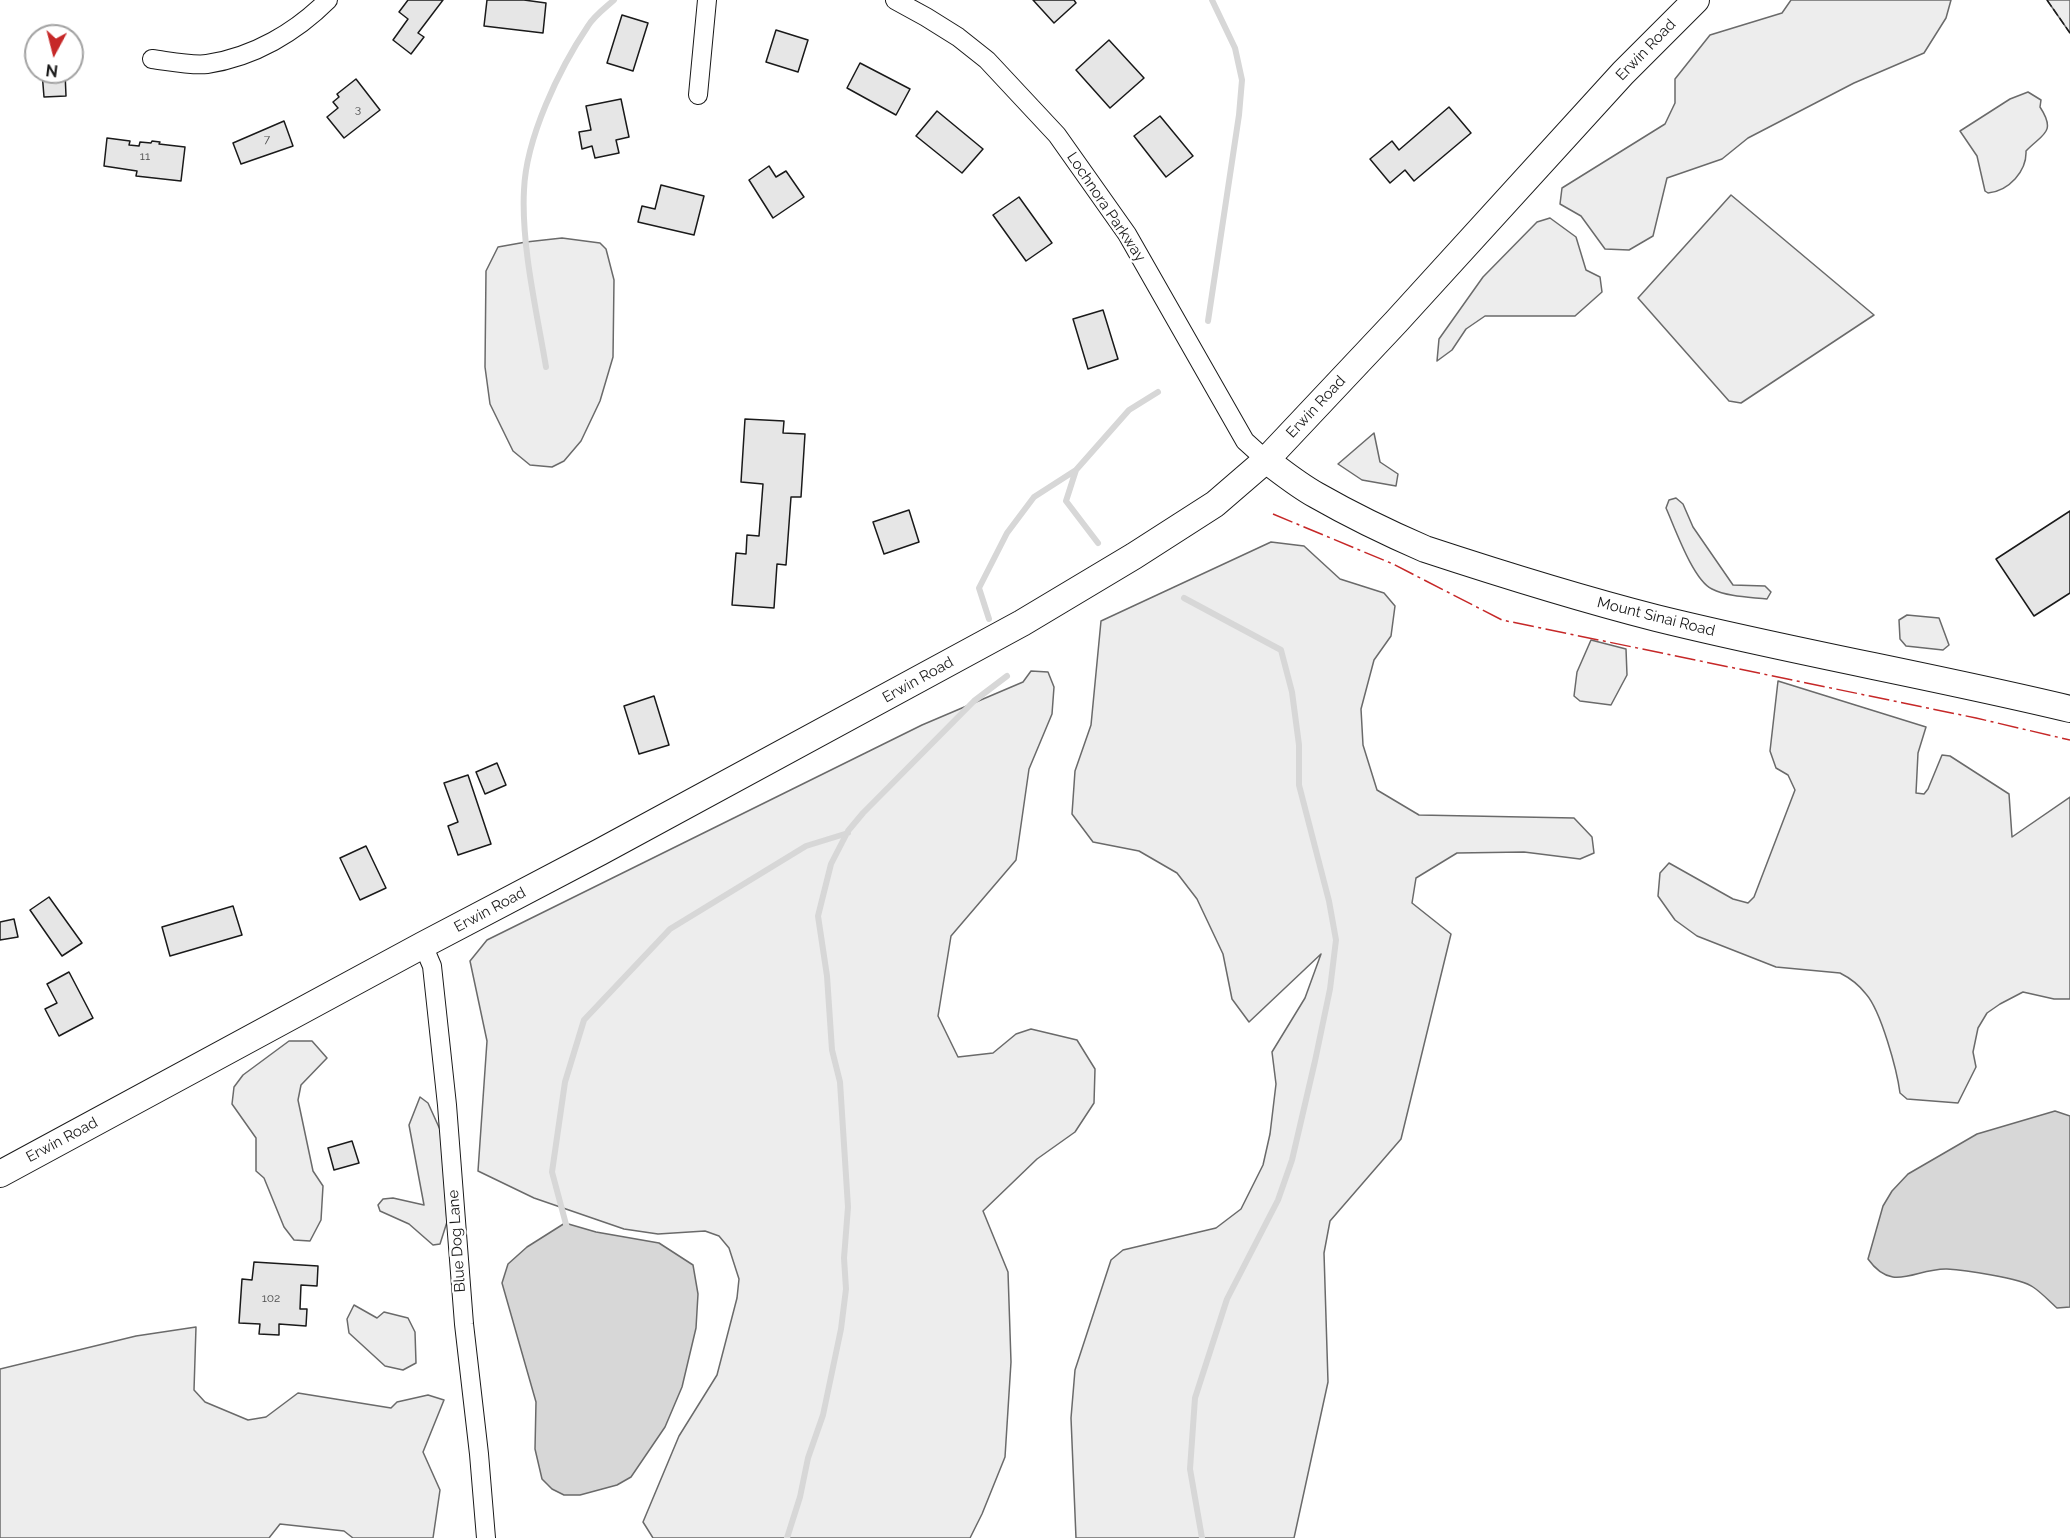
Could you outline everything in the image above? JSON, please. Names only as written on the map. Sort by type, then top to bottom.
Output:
[{"type":"main road","name":"Erwin Road","points":[[0,1174],[1022,623],[1187,522],[1239,485],[1266,460],[1396,322],[1623,73],[1696,0]]},
{"type":"main road","name":"Mount Sinai Road","points":[[1266,460],[1314,494],[1408,542],[1544,588],[1743,638],[2070,709]]},
{"type":"street","points":[[152,59],[206,64],[231,58],[263,47],[294,30],[328,0]]},
{"type":"street","points":[[698,95],[707,0]]},
{"type":"street","name":"Lochnora Parkway","points":[[895,0],[934,22],[987,60],[1057,135],[1127,234],[1245,441],[1266,460]]},
{"type":"street","name":"Blue Dog Lane","points":[[423,945],[432,966],[447,1106],[464,1324],[486,1538]]},
{"type":"shaded area","points":[[1791,0],[1951,0],[1946,18],[1924,53],[1854,83],[1748,138],[1722,159],[1667,178],[1653,236],[1629,250],[1605,249],[1581,216],[1560,204],[1562,188],[1665,124],[1675,103],[1675,79],[1710,35],[1782,13]]},
{"type":"shaded area","points":[[2047,0],[2070,0],[2070,33]]},
{"type":"shaded area","points":[[2028,92],[2041,100],[2040,107],[2047,122],[2047,128],[2026,151],[2023,166],[2015,179],[2003,188],[1988,193],[1985,191],[1977,156],[1960,131],[2010,99]]},
{"type":"shaded area","points":[[1731,195],[1874,315],[1741,403],[1729,401],[1638,298]]},
{"type":"shaded area","points":[[1550,218],[1576,237],[1586,270],[1600,277],[1602,292],[1575,316],[1485,316],[1466,329],[1452,350],[1437,361],[1439,339],[1483,277],[1537,222]]},
{"type":"shaded area","points":[[562,238],[600,243],[606,249],[614,280],[613,357],[600,401],[581,441],[564,461],[552,467],[530,465],[513,451],[490,404],[485,367],[486,271],[498,247]]},
{"type":"shaded area","points":[[1374,433],[1380,462],[1398,474],[1396,486],[1362,480],[1338,464]]},
{"type":"shaded area","points":[[1676,498],[1683,504],[1693,527],[1733,585],[1765,586],[1771,592],[1767,599],[1725,594],[1705,584],[1691,565],[1666,508],[1669,500]]},
{"type":"shaded area","points":[[1271,542],[1304,546],[1340,579],[1384,593],[1395,606],[1391,636],[1374,660],[1361,709],[1363,745],[1377,790],[1419,815],[1574,818],[1592,837],[1594,853],[1580,859],[1524,852],[1457,853],[1416,878],[1412,903],[1451,934],[1401,1139],[1330,1221],[1324,1253],[1328,1382],[1294,1538],[1076,1538],[1071,1418],[1075,1370],[1111,1260],[1123,1250],[1216,1228],[1241,1209],[1263,1165],[1270,1134],[1276,1084],[1272,1052],[1305,998],[1321,954],[1249,1022],[1232,999],[1223,954],[1197,899],[1177,873],[1139,851],[1093,842],[1072,814],[1075,771],[1091,725],[1101,621]]},
{"type":"shaded area","points":[[1907,615],[1939,618],[1949,645],[1943,650],[1906,646],[1900,639],[1899,620]]},
{"type":"shaded area","points":[[1591,640],[1626,649],[1627,675],[1611,705],[1580,701],[1574,696],[1577,672]]},
{"type":"shaded area","points":[[1031,671],[1048,672],[1054,687],[1052,714],[1029,769],[1016,860],[951,936],[938,1016],[958,1057],[993,1053],[1016,1034],[1031,1029],[1077,1040],[1095,1069],[1094,1103],[1075,1132],[1037,1159],[983,1211],[1008,1272],[1011,1362],[1005,1457],[982,1514],[970,1538],[653,1538],[643,1522],[679,1436],[717,1375],[737,1298],[739,1279],[729,1248],[719,1236],[705,1231],[658,1234],[624,1229],[534,1198],[478,1171],[487,1041],[470,961],[487,940],[922,725],[1023,682]]},
{"type":"shaded area","points":[[1778,681],[1926,727],[1918,753],[1916,793],[1924,794],[1928,789],[1942,755],[1950,756],[2009,794],[2012,837],[2070,797],[2070,999],[2054,999],[2023,992],[1987,1013],[1978,1028],[1973,1052],[1976,1067],[1958,1103],[1907,1099],[1900,1093],[1892,1056],[1877,1013],[1866,994],[1851,979],[1840,973],[1776,967],[1697,936],[1675,920],[1658,896],[1660,873],[1669,863],[1733,899],[1748,903],[1754,897],[1795,790],[1788,775],[1776,768],[1770,751]]},
{"type":"shaded area","points":[[289,1041],[312,1041],[327,1058],[301,1085],[298,1100],[313,1171],[323,1186],[321,1220],[310,1241],[294,1240],[284,1227],[264,1178],[256,1171],[256,1138],[232,1104],[234,1087],[243,1075]]},
{"type":"shaded area","points":[[420,1097],[428,1103],[442,1134],[447,1222],[440,1244],[433,1245],[409,1224],[380,1211],[378,1205],[383,1199],[393,1198],[424,1205],[409,1125]]},
{"type":"shaded area","points":[[2055,1111],[2070,1116],[2070,1307],[2057,1308],[2033,1287],[2005,1278],[1947,1269],[1896,1277],[1886,1275],[1868,1259],[1883,1206],[1892,1191],[1908,1174],[1977,1134]]},
{"type":"shaded area","points":[[565,1223],[596,1232],[659,1243],[693,1265],[698,1294],[696,1328],[682,1387],[665,1427],[631,1477],[617,1485],[580,1495],[564,1495],[552,1489],[542,1479],[535,1449],[536,1402],[502,1283],[508,1264],[527,1247]]},
{"type":"shaded area","points":[[354,1305],[377,1318],[384,1312],[408,1318],[415,1332],[416,1363],[403,1370],[385,1366],[349,1333],[347,1319]]},
{"type":"shaded area","points":[[196,1327],[194,1390],[205,1402],[248,1420],[266,1417],[298,1393],[391,1408],[397,1402],[428,1395],[444,1400],[423,1452],[440,1490],[433,1538],[353,1538],[344,1531],[280,1524],[269,1538],[0,1538],[0,1369],[136,1336]]},
{"type":"building","points":[[408,0],[443,0],[418,33],[424,37],[411,54],[393,40],[408,19],[399,12]]},
{"type":"building","points":[[487,0],[524,0],[546,3],[543,33],[484,26]]},
{"type":"building","points":[[1033,0],[1074,0],[1076,3],[1054,23]]},
{"type":"building","points":[[622,15],[648,23],[633,71],[607,63]]},
{"type":"building","points":[[776,30],[808,40],[798,72],[766,62]]},
{"type":"building","points":[[1109,40],[1144,78],[1110,108],[1076,70]]},
{"type":"building","points":[[860,63],[910,89],[896,115],[847,88]]},
{"type":"building","points":[[356,79],[380,110],[344,138],[327,117],[338,108],[333,102],[339,97],[337,94]]},
{"type":"building","points":[[43,84],[66,84],[66,96],[44,97]]},
{"type":"building","points":[[621,99],[629,137],[616,140],[619,153],[595,158],[592,146],[582,149],[579,132],[591,130],[586,106]]},
{"type":"building","points":[[1449,107],[1471,133],[1414,181],[1405,170],[1390,183],[1370,159],[1392,141],[1399,150]]},
{"type":"building","points":[[937,111],[983,149],[962,173],[916,136]]},
{"type":"building","points":[[1160,116],[1193,156],[1166,177],[1134,136]]},
{"type":"building","points":[[284,121],[293,146],[241,164],[233,143]]},
{"type":"building","points":[[107,138],[130,141],[129,145],[139,146],[140,142],[151,143],[152,141],[185,147],[181,181],[136,176],[137,171],[104,166]]},
{"type":"building","points":[[769,166],[776,177],[786,171],[804,197],[773,218],[749,180]]},
{"type":"building","points":[[661,185],[704,196],[694,235],[638,222],[642,206],[655,209]]},
{"type":"building","points":[[1019,197],[1052,243],[1026,261],[993,215]]},
{"type":"building","points":[[1103,310],[1118,359],[1088,369],[1073,319]]},
{"type":"building","points":[[745,419],[784,421],[783,433],[805,434],[801,497],[791,497],[786,565],[777,564],[774,608],[732,605],[736,553],[746,554],[747,535],[759,536],[763,484],[741,482]]},
{"type":"building","points":[[909,510],[919,542],[884,554],[873,522]]},
{"type":"building","points":[[2070,511],[2070,593],[2034,616],[1996,559]]},
{"type":"building","points":[[654,696],[669,745],[639,754],[624,706]]},
{"type":"building","points":[[497,763],[506,785],[485,794],[476,772]]},
{"type":"building","points":[[468,775],[491,844],[458,855],[448,826],[458,822],[444,783]]},
{"type":"building","points":[[366,846],[386,888],[360,900],[340,858]]},
{"type":"building","points":[[49,897],[82,943],[62,956],[30,910]]},
{"type":"building","points":[[233,906],[242,935],[170,956],[162,927]]},
{"type":"building","points":[[14,919],[18,937],[0,940],[0,922]]},
{"type":"building","points":[[69,972],[93,1018],[59,1036],[45,1009],[57,1003],[47,984]]},
{"type":"building","points":[[352,1141],[359,1163],[334,1170],[328,1148]]},
{"type":"building","points":[[254,1262],[318,1266],[317,1286],[301,1285],[300,1309],[307,1309],[306,1326],[279,1324],[279,1335],[259,1334],[260,1324],[239,1323],[242,1279],[252,1280]]},
{"type":"waterway","points":[[546,367],[530,279],[525,233],[526,170],[537,127],[566,62],[590,22],[614,0]]},
{"type":"waterway","points":[[1208,321],[1239,115],[1242,80],[1235,48],[1212,0]]},
{"type":"waterway","points":[[989,619],[979,588],[1007,533],[1034,497],[1076,470],[1129,410],[1158,392]]},
{"type":"waterway","points":[[1076,470],[1066,501],[1098,543]]},
{"type":"waterway","points":[[1184,598],[1281,650],[1292,692],[1299,745],[1299,785],[1329,901],[1336,940],[1330,989],[1292,1160],[1278,1200],[1227,1299],[1195,1398],[1190,1469],[1202,1538]]},
{"type":"waterway","points":[[787,1538],[800,1497],[808,1458],[823,1415],[841,1329],[846,1289],[844,1258],[848,1207],[840,1082],[832,1050],[827,976],[818,916],[831,864],[848,831],[863,813],[974,701],[1007,676]]},
{"type":"waterway","points":[[567,1228],[552,1172],[565,1082],[584,1020],[670,929],[806,846],[848,833]]},
{"type":"fence","points":[[2047,0],[2070,33]]},
{"type":"power","points":[[1273,514],[1393,564],[1502,620],[1976,718],[2070,740]]}]
